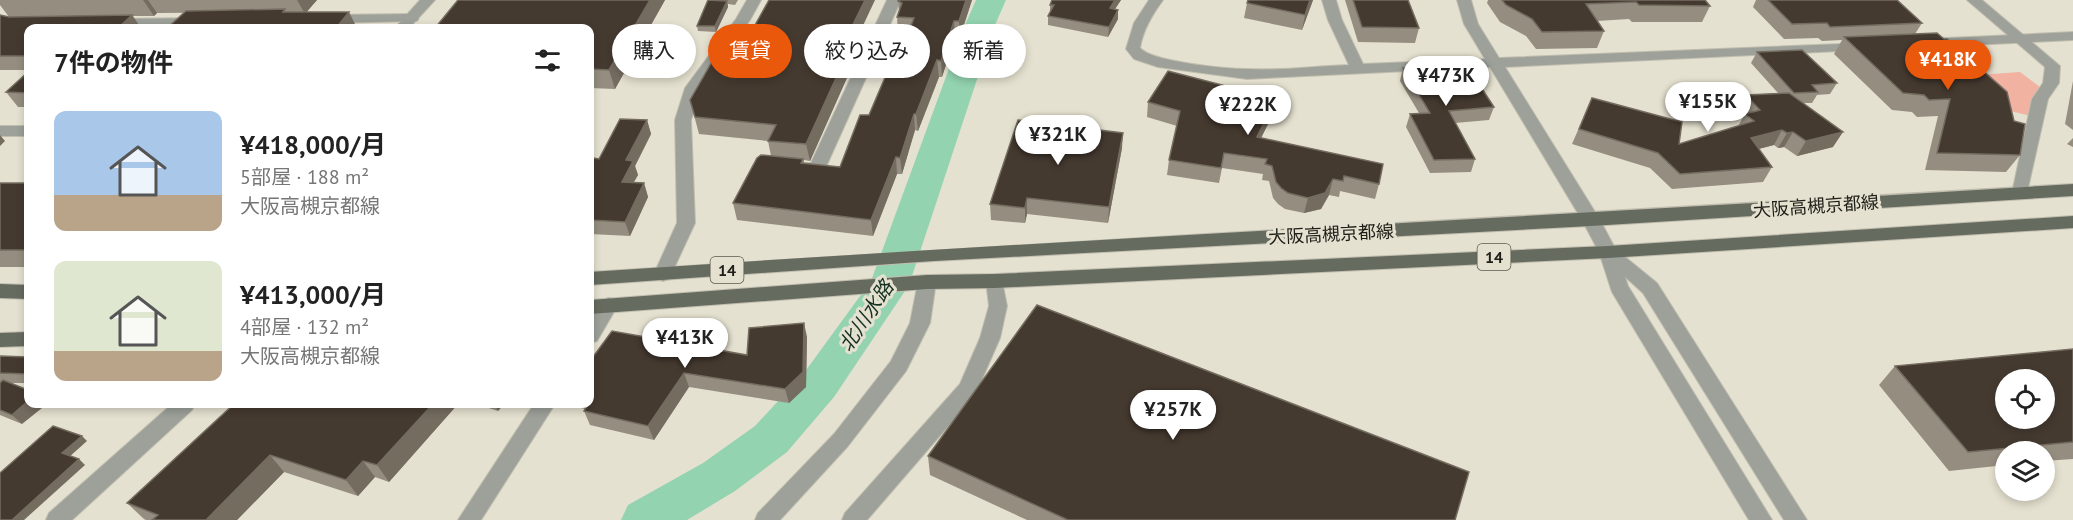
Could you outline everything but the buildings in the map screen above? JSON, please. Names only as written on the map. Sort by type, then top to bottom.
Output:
[{"type":"main road","name":"大阪高槻京都線","points":[[594,279],[934,255],[1591,220],[2073,190]]},
{"type":"main road","name":"大阪高槻京都線","points":[[594,307],[921,282],[995,281],[1608,252],[2073,222]]},
{"type":"main road","points":[[0,291],[24,292]]},
{"type":"main road","points":[[0,340],[24,339]]},
{"type":"street","points":[[317,20],[407,23],[428,0]]},
{"type":"street","points":[[663,274],[686,223],[683,120],[693,88],[743,20],[754,0]]},
{"type":"street","points":[[787,166],[817,169],[894,0]]},
{"type":"street","points":[[1156,0],[1146,13],[1134,39],[1133,49],[1139,57],[1158,63],[1247,74],[1879,45]]},
{"type":"street","points":[[1329,0],[1335,20],[1358,69]]},
{"type":"street","points":[[1464,0],[1471,24],[1591,220],[1608,252],[1618,287],[1761,520]]},
{"type":"street","points":[[1974,0],[2053,66],[2051,83],[2040,99],[2020,193]]},
{"type":"street","points":[[103,23],[210,21]]},
{"type":"street","points":[[1915,44],[2073,36]]},
{"type":"street","points":[[0,131],[24,131]]},
{"type":"street","points":[[1608,252],[1650,288],[1796,520]]},
{"type":"street","points":[[853,520],[968,389],[990,338],[998,306],[995,281]]},
{"type":"street","points":[[766,520],[841,440],[899,366],[920,323],[921,282]]},
{"type":"street","points":[[594,329],[609,305]]},
{"type":"street","points":[[57,520],[181,408]]},
{"type":"street","points":[[469,520],[542,408]]},
{"type":"shaded area","points":[[2020,72],[2040,87],[2033,97],[2031,116],[2002,109],[1963,76]]},
{"type":"waterway","name":"北川水路","points":[[645,520],[719,477],[771,439],[819,385],[889,285],[980,25],[991,0]]}]
